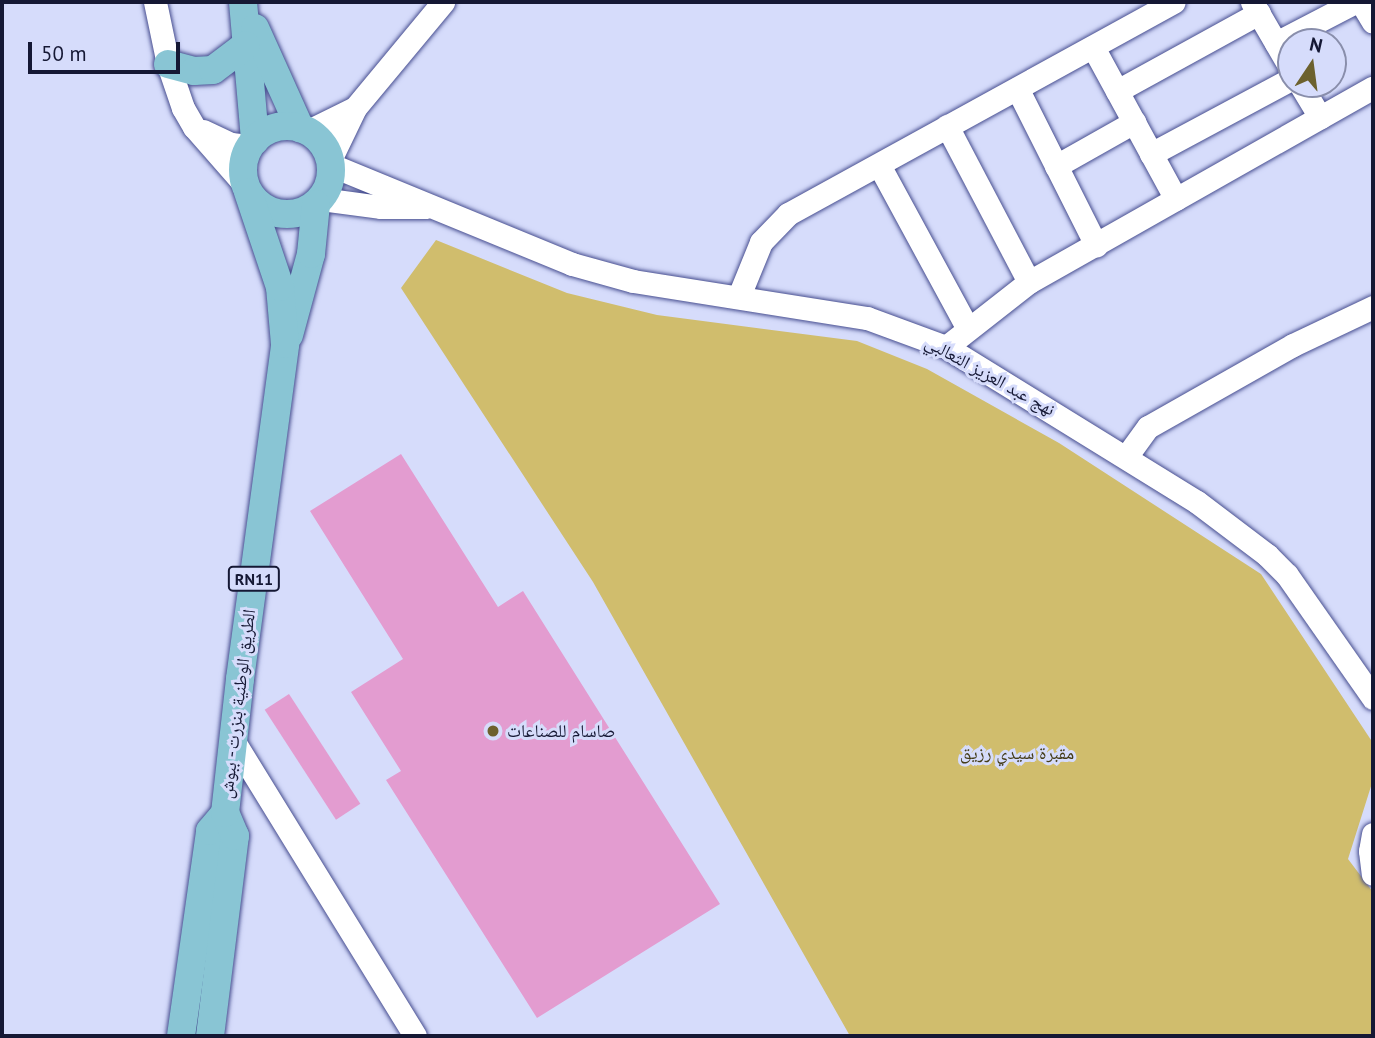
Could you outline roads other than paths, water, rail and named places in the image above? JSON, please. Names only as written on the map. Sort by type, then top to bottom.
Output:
[{"type":"main road","name":"RN11","points":[[244,2],[252,143],[242,168],[247,188]]},
{"type":"main road","name":"RN11","points":[[244,2],[304,129],[330,162],[318,201]]},
{"type":"main road","points":[[168,64],[194,71],[214,70],[247,45]]},
{"type":"main road","points":[[252,143],[272,128],[304,129]]},
{"type":"main road","points":[[247,188],[261,206],[278,213],[297,213],[318,201]]},
{"type":"main road","name":"الطريق الوطنية بنزرت - ببوش","points":[[247,188],[280,287],[285,344]]},
{"type":"main road","name":"الطريق الوطنية بنزرت - ببوش","points":[[210,1036],[234,836],[225,813],[233,740],[285,344],[305,282],[318,201]]},
{"type":"main road","name":"الطريق الوطنية بنزرت - ببوش","points":[[181,1036],[210,831],[225,813]]},
{"type":"street","points":[[155,2],[168,64],[194,127],[247,188]]},
{"type":"street","points":[[428,207],[391,187],[330,162],[355,108],[443,2]]},
{"type":"street","points":[[739,296],[752,260],[772,228],[810,199],[1018,90],[1173,2]]},
{"type":"street","points":[[1117,91],[1255,7],[1276,43],[1355,2]]},
{"type":"street","points":[[1361,2],[1373,22]]},
{"type":"street","points":[[1093,47],[1176,199]]},
{"type":"street","points":[[1151,154],[1277,86]]},
{"type":"street","points":[[946,347],[967,327],[1028,282],[1096,246],[1373,87]]},
{"type":"street","points":[[1018,90],[1096,246]]},
{"type":"street","points":[[1308,98],[1320,117]]},
{"type":"street","points":[[304,129],[355,108]]},
{"type":"street","points":[[1056,166],[1134,122]]},
{"type":"street","points":[[947,126],[1028,282]]},
{"type":"street","points":[[194,127],[231,144],[252,143]]},
{"type":"street","points":[[879,165],[967,327]]},
{"type":"street","points":[[318,201],[381,207],[428,207]]},
{"type":"street","name":"نهج عبد العزيز الثعالبي","points":[[428,207],[596,271],[633,281],[867,318],[946,347],[1197,502],[1287,575],[1373,698]]},
{"type":"street","points":[[1126,457],[1147,426],[1293,345],[1373,307]]},
{"type":"street","points":[[233,740],[415,1036]]},
{"type":"street","points":[[1373,834],[1373,874]]},
{"type":"place","name":"صاسام للصناعات","points":[[493,731]]},
{"type":"park label","name":"مقبرة سيدي رزيق","points":[[1017,753]]}]
